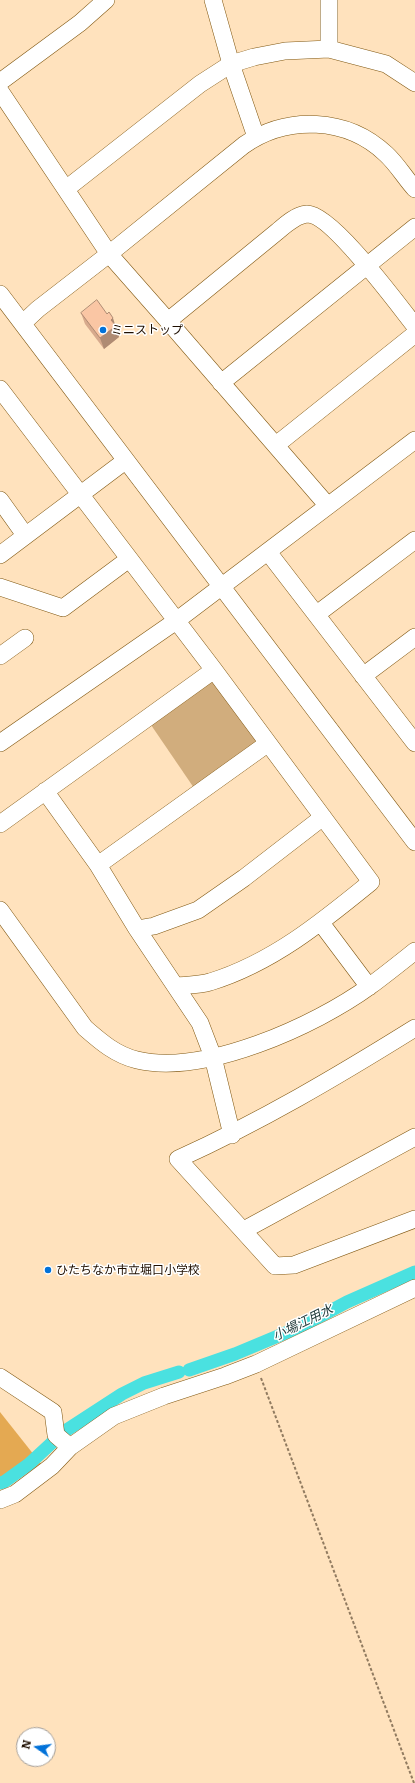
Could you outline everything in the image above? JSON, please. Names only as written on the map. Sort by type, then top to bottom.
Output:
[{"type":"street","points":[[0,82],[80,23],[106,0]]},
{"type":"street","points":[[213,0],[231,64],[256,137]]},
{"type":"street","points":[[329,49],[330,0]]},
{"type":"street","points":[[66,189],[200,84],[231,64],[254,57],[285,51],[329,49],[386,64],[415,83]]},
{"type":"street","points":[[0,91],[109,254],[328,506]]},
{"type":"street","points":[[23,323],[38,309],[256,137],[274,130],[298,124],[321,124],[344,129],[375,145],[386,154],[415,189]]},
{"type":"street","points":[[168,321],[278,230],[294,218],[308,214],[322,220],[367,265],[415,326]]},
{"type":"street","points":[[221,383],[415,227]]},
{"type":"street","points":[[0,294],[415,842]]},
{"type":"street","points":[[276,445],[415,334]]},
{"type":"street","points":[[0,389],[214,670],[267,744],[371,882],[321,923],[274,954],[209,982],[176,986]]},
{"type":"street","points":[[1,739],[176,621],[415,440]]},
{"type":"street","points":[[0,555],[125,461]]},
{"type":"street","points":[[0,500],[25,535]]},
{"type":"street","points":[[317,614],[415,540]]},
{"type":"street","points":[[268,552],[414,740]]},
{"type":"street","points":[[0,587],[63,608],[129,558]]},
{"type":"street","points":[[363,676],[415,637]]},
{"type":"street","points":[[0,656],[26,638]]},
{"type":"street","points":[[0,824],[214,670]]},
{"type":"street","points":[[98,865],[267,744]]},
{"type":"street","points":[[45,791],[98,865],[137,929],[200,1023],[213,1057],[232,1135]]},
{"type":"street","points":[[137,929],[154,926],[198,910],[244,878],[323,817]]},
{"type":"street","points":[[0,910],[85,1028],[102,1043],[118,1053],[136,1060],[159,1063],[182,1062],[213,1057],[253,1045],[313,1020],[369,987],[415,951]]},
{"type":"street","points":[[321,923],[369,987]]},
{"type":"street","points":[[415,1028],[350,1069],[232,1135],[178,1160],[244,1230],[258,1249],[275,1266],[294,1265],[415,1219]]},
{"type":"street","points":[[244,1230],[415,1137]]},
{"type":"street","points":[[0,1500],[15,1494],[52,1466],[70,1447],[114,1416],[164,1396],[256,1364],[415,1288]]},
{"type":"street","points":[[0,1377],[53,1412],[56,1435],[70,1447]]},
{"type":"path","points":[[256,1364],[414,1783]]},
{"type":"shaded area","points":[[211,678],[258,739],[256,745],[194,788],[149,722]]},
{"type":"shaded area","points":[[0,1412],[42,1465],[0,1486]]},
{"type":"building","points":[[97,300],[107,314],[109,312],[113,318],[111,320],[116,326],[100,338],[81,313]]},
{"type":"waterway","name":"小場江用水","points":[[189,1370],[235,1354],[302,1326],[347,1302],[415,1272]]},
{"type":"waterway","name":"小場江用水","points":[[62,1433],[122,1394],[144,1383],[179,1372]]},
{"type":"waterway","name":"小場江用水","points":[[0,1483],[4,1482],[29,1464],[56,1439]]},
{"type":"place","name":"ミニストップ","points":[[103,330]]},
{"type":"place","name":"ひたちなか市立堀口小学校","points":[[48,1270]]}]
